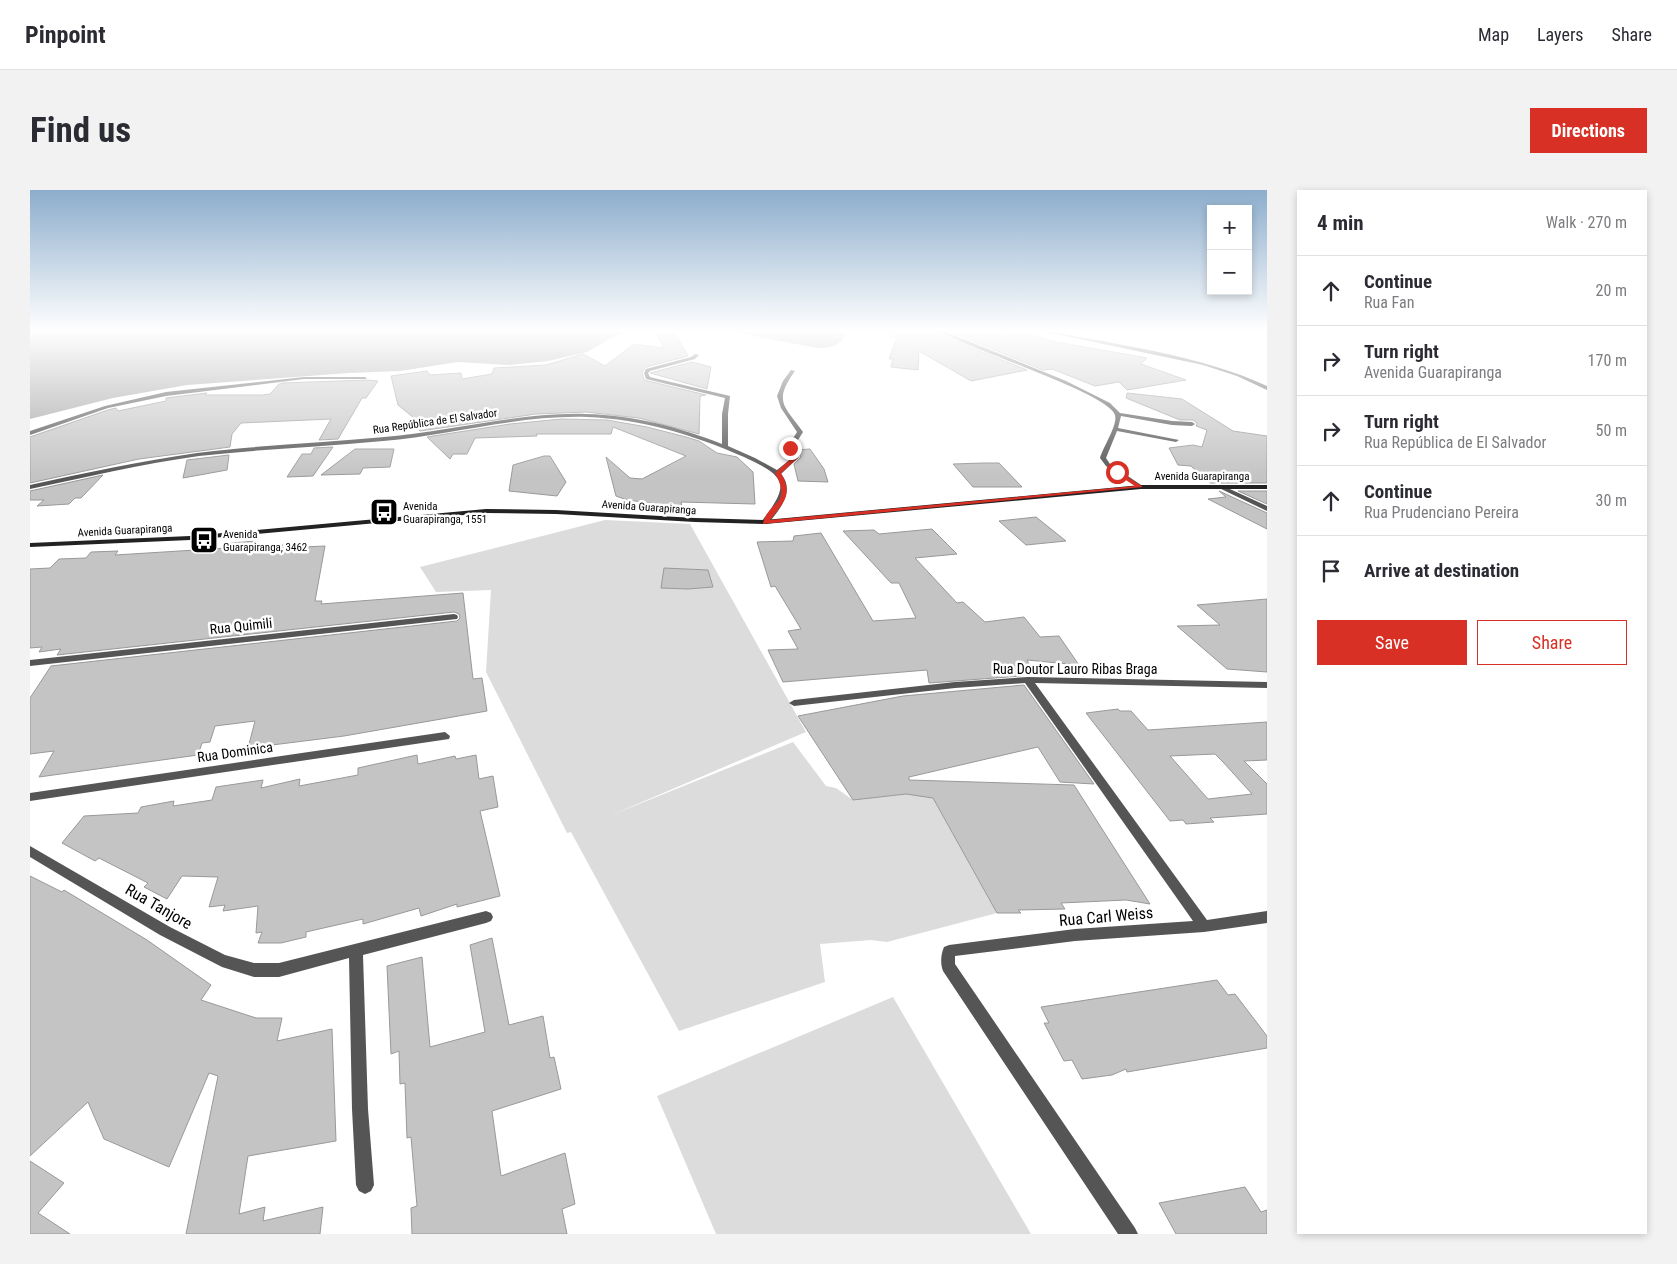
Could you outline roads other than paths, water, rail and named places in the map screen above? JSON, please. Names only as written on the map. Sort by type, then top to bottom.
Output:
[{"type":"main road","name":"Avenida Guarapiranga","points":[[30,545],[190,538],[486,511],[524,510],[716,522],[765,522],[1141,487],[1267,487]]},
{"type":"street","points":[[30,433],[107,407],[166,394],[289,380]]},
{"type":"street","points":[[653,380],[728,397],[725,414],[725,448]]},
{"type":"street","points":[[765,522],[784,498],[785,486],[778,473],[796,458],[790,448],[800,432],[780,402],[778,394],[787,380]]},
{"type":"street","points":[[1060,380],[1078,387],[1112,406],[1118,414],[1118,421],[1102,458],[1108,465],[1141,487]]},
{"type":"street","points":[[1249,380],[1267,388]]},
{"type":"street","points":[[1118,414],[1172,423],[1192,424]]},
{"type":"street","name":"Rua República de El Salvador","points":[[30,486],[174,458],[222,452],[369,441],[564,416],[612,417],[676,431],[725,448],[778,473]]},
{"type":"street","points":[[1115,429],[1176,440]]},
{"type":"street","points":[[1220,486],[1267,509]]},
{"type":"street","name":"Rua Quimili","points":[[30,663],[454,617]]},
{"type":"street","points":[[1028,680],[1204,926]]},
{"type":"street","name":"Rua Doutor Lauro Ribas Braga","points":[[794,703],[956,685],[1028,680],[1267,685]]},
{"type":"street","name":"Rua Dominica","points":[[30,797],[445,736]]},
{"type":"street","name":"Rua Tanjore","points":[[30,851],[165,931],[222,961],[254,970],[279,970],[486,918]]},
{"type":"street","name":"Rua Carl Weiss","points":[[1129,1234],[948,966],[949,951],[1075,935],[1204,926],[1267,917]]},
{"type":"street","points":[[356,952],[360,1109],[366,1185]]},
{"type":"place","name":"Avenida Guarapiranga, 1551","points":[[384,512]]},
{"type":"place","name":"Avenida Guarapiranga, 3462","points":[[204,540]]}]
